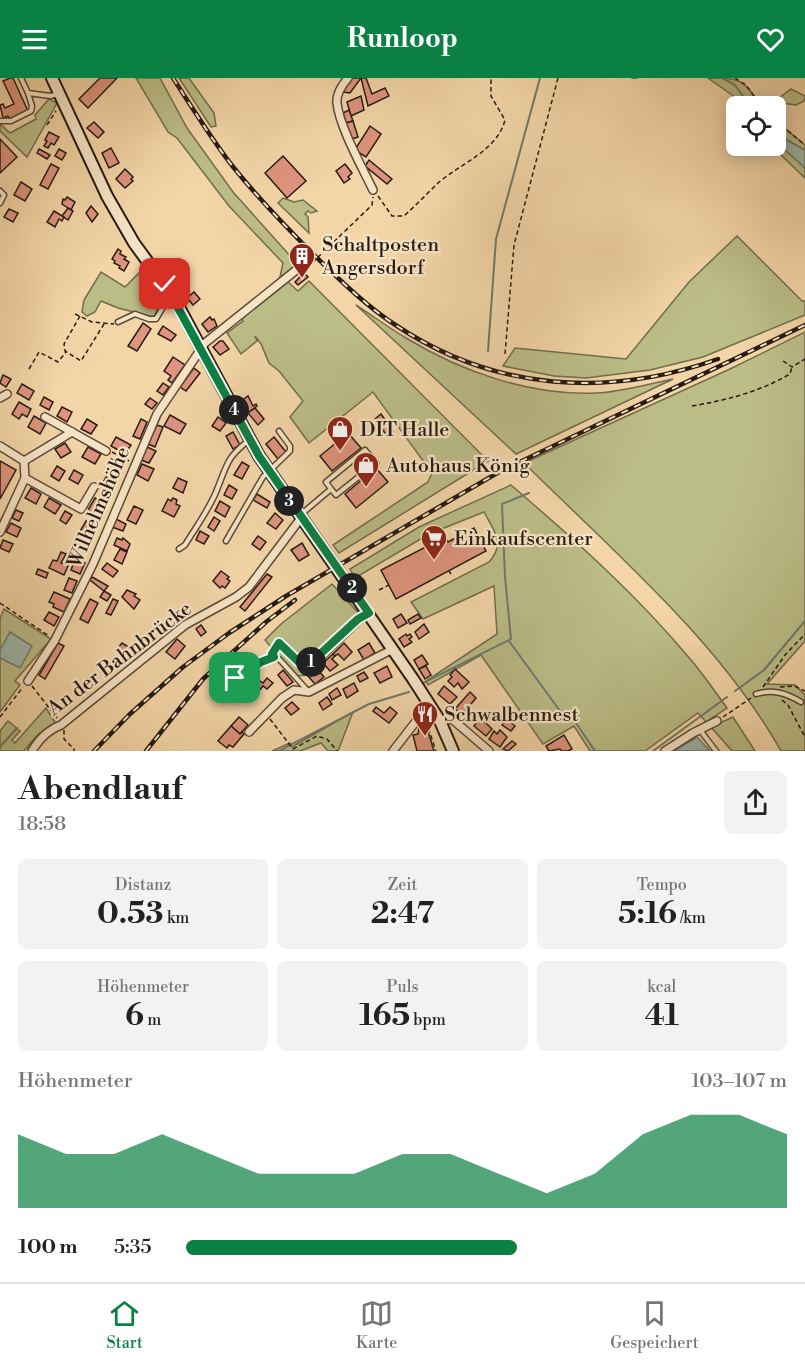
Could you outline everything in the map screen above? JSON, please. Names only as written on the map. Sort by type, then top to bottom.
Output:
[{"type":"main road","points":[[52,78],[58,96],[107,196],[134,243],[174,298],[250,440],[301,518],[393,649],[428,712],[440,721],[453,751]]},
{"type":"street","points":[[348,78],[339,92],[337,103],[351,143],[373,190]]},
{"type":"street","name":"Wilhelmshöhe","points":[[28,681],[55,640],[93,564],[157,414],[205,343],[295,271]]},
{"type":"street","points":[[45,417],[106,451]]},
{"type":"street","points":[[24,461],[72,432]]},
{"type":"street","points":[[0,446],[24,461]]},
{"type":"street","points":[[0,532],[25,478],[24,461]]},
{"type":"street","points":[[25,478],[81,509],[94,487]]},
{"type":"street","name":"An der Bahnbrücke","points":[[32,751],[53,728],[61,725],[185,625],[236,597],[249,587],[301,518]]},
{"type":"street","points":[[249,732],[282,698],[294,690],[309,692],[393,649]]},
{"type":"street","points":[[395,748],[428,712]]},
{"type":"street","points":[[440,721],[452,719],[489,751]]},
{"type":"street","points":[[665,751],[717,721]]},
{"type":"lane","points":[[0,121],[12,121],[31,111],[32,106],[21,78]]},
{"type":"lane","points":[[28,93],[58,96]]},
{"type":"lane","points":[[0,191],[4,195],[0,203]]},
{"type":"lane","points":[[118,322],[135,314],[156,319],[166,302],[174,298]]},
{"type":"lane","points":[[226,540],[263,477],[290,451],[290,446],[279,431]]},
{"type":"lane","points":[[180,549],[185,545],[219,486],[228,460],[250,440]]},
{"type":"lane","points":[[365,450],[375,463],[336,495],[331,489],[326,482],[365,450]]},
{"type":"lane","points":[[301,518],[304,511],[331,489]]},
{"type":"lane","points":[[273,649],[274,657],[280,660],[309,692]]},
{"type":"lane","points":[[756,694],[769,690],[784,693],[801,702]]},
{"type":"lane","points":[[700,729],[716,751]]},
{"type":"lane","points":[[395,748],[404,751]]},
{"type":"path","points":[[373,190],[393,216],[404,216],[439,182],[493,144],[502,131],[505,120],[491,96],[491,78]]},
{"type":"path","points":[[505,354],[514,245],[558,78]]},
{"type":"path","points":[[735,78],[746,85],[754,96]]},
{"type":"path","points":[[47,125],[58,96]]},
{"type":"path","points":[[786,129],[805,145]]},
{"type":"path","points":[[322,253],[372,205],[373,190]]},
{"type":"path","points":[[75,314],[92,322],[104,324],[118,322]]},
{"type":"path","points":[[81,316],[64,344],[66,351],[81,361],[104,324]]},
{"type":"path","points":[[29,369],[39,352],[58,362],[66,351]]},
{"type":"path","points":[[692,406],[728,400],[770,386],[790,375],[792,367],[805,359]]},
{"type":"path","points":[[783,361],[792,367]]},
{"type":"path","points":[[106,451],[110,450],[135,464]]},
{"type":"path","points":[[379,590],[389,585]]},
{"type":"path","points":[[0,603],[55,640]]},
{"type":"path","points":[[273,649],[279,643],[305,668],[358,619],[369,613]]},
{"type":"path","points":[[717,721],[756,694],[785,655],[805,634]]},
{"type":"path","points":[[228,686],[235,678],[254,666],[274,657]]},
{"type":"path","points":[[0,717],[28,681],[66,732],[64,739],[75,749],[74,751]]},
{"type":"path","points":[[782,699],[788,705],[805,737]]},
{"type":"path","points":[[428,712],[436,751]]},
{"type":"path","points":[[266,714],[293,749],[317,736],[327,739],[337,751]]},
{"type":"green space","points":[[136,78],[160,78],[187,128],[233,192],[300,267],[297,266],[280,277],[283,263],[229,206],[177,138],[168,132]]},
{"type":"green space","points":[[179,78],[189,78],[214,113],[216,126],[211,127]]},
{"type":"green space","points":[[708,78],[735,80],[745,85],[754,96],[732,95]]},
{"type":"green space","points":[[791,89],[805,96],[804,101],[796,105],[786,104],[786,96],[782,96]]},
{"type":"green space","points":[[49,99],[57,103],[27,157],[0,131],[0,124],[10,133],[36,119],[35,115]]},
{"type":"green space","points":[[786,129],[805,145],[805,150],[786,139]]},
{"type":"green space","points":[[786,151],[805,168],[805,178],[782,156],[786,156]]},
{"type":"green space","points":[[283,198],[294,202],[303,200],[317,211],[311,213],[308,211],[305,214],[308,217],[309,233],[278,203]]},
{"type":"green space","points":[[737,236],[802,301],[805,301],[805,315],[703,357],[650,370],[586,378],[554,376],[503,366],[515,348],[626,359],[689,282]]},
{"type":"green space","points":[[141,271],[162,299],[154,317],[101,301],[95,312],[87,316],[82,312],[84,300],[101,272],[125,287]]},
{"type":"green space","points":[[287,281],[298,291],[309,281],[488,461],[339,553],[333,545],[428,482],[432,473],[373,392],[309,443],[290,417],[303,401],[279,371],[269,363],[255,336],[257,341],[241,354],[227,333],[243,321],[240,317]]},
{"type":"green space","points":[[356,305],[406,338],[450,361],[522,386],[571,393],[596,393],[673,379],[516,454]]},
{"type":"green space","points":[[805,332],[805,641],[767,684],[795,685],[805,695],[805,751],[781,751],[756,711],[696,635],[628,564],[524,463],[730,369]]},
{"type":"green space","points":[[511,485],[582,547],[649,613],[696,666],[727,708],[706,722],[698,713],[645,751],[590,751],[574,726],[543,744],[481,655],[428,685],[426,681],[497,634],[494,586],[423,619],[411,602],[489,562],[498,543],[484,512],[429,534],[355,578],[350,569],[419,527]]},
{"type":"green space","points":[[332,584],[365,620],[308,675],[296,676],[265,640],[281,624]]},
{"type":"green space","points":[[4,609],[51,639],[15,681],[20,685],[0,712],[0,618]]},
{"type":"green space","points":[[46,708],[56,724],[38,735],[24,751],[0,751],[0,731],[8,721],[20,731],[12,740],[15,743]]},
{"type":"green space","points":[[353,712],[338,751],[328,751],[321,743],[300,751],[272,751],[290,743],[292,747]]},
{"type":"green space","points":[[733,717],[755,751],[732,751],[711,727]]},
{"type":"shaded area","points":[[786,140],[805,150],[805,168],[786,151]]},
{"type":"shaded area","points":[[10,632],[32,646],[20,668],[0,658],[0,650]]},
{"type":"shaded area","points":[[697,737],[710,751],[674,751]]},
{"type":"building","points":[[13,78],[28,111],[9,119],[8,116],[3,118],[0,105],[3,104],[5,108],[14,104],[3,81]]},
{"type":"building","points":[[100,78],[117,78],[88,108],[79,99]]},
{"type":"building","points":[[351,78],[361,78],[350,93],[343,92],[344,87]]},
{"type":"building","points":[[361,78],[366,78],[372,94],[385,88],[389,96],[368,106]]},
{"type":"building","points":[[361,96],[364,110],[351,116],[347,102]]},
{"type":"building","points":[[349,110],[353,121],[346,123],[343,113]]},
{"type":"building","points":[[353,121],[358,137],[352,139],[346,123]]},
{"type":"building","points":[[94,122],[104,132],[98,138],[87,128]]},
{"type":"building","points":[[370,126],[381,134],[366,157],[356,148]]},
{"type":"building","points":[[49,132],[59,137],[54,145],[51,143],[48,148],[44,146]]},
{"type":"building","points":[[0,139],[17,157],[0,173]]},
{"type":"building","points":[[111,148],[119,163],[109,168],[102,153]]},
{"type":"building","points":[[39,149],[50,155],[47,159],[37,153]]},
{"type":"building","points":[[59,149],[66,153],[62,160],[55,156]]},
{"type":"building","points":[[283,156],[306,181],[287,198],[265,173]]},
{"type":"building","points":[[369,160],[392,179],[387,184],[365,166]]},
{"type":"building","points":[[51,164],[59,168],[48,189],[40,185]]},
{"type":"building","points":[[345,164],[352,173],[348,177],[350,179],[344,183],[336,171]]},
{"type":"building","points":[[125,169],[133,177],[131,179],[133,181],[125,188],[116,179]]},
{"type":"building","points":[[21,182],[32,189],[25,201],[14,195]]},
{"type":"building","points":[[67,197],[75,202],[71,210],[62,204],[63,199]]},
{"type":"building","points":[[91,206],[98,214],[92,222],[86,213]]},
{"type":"building","points":[[68,208],[73,211],[68,220],[62,216]]},
{"type":"building","points":[[9,209],[18,213],[13,222],[4,217]]},
{"type":"building","points":[[54,211],[64,217],[62,221],[59,219],[55,227],[47,222]]},
{"type":"building","points":[[118,249],[121,251],[120,254],[126,257],[124,259],[129,262],[124,271],[112,259]]},
{"type":"building","name":"Schaltposten Angersdorf","points":[[304,273],[308,277],[298,285],[295,282]]},
{"type":"building","points":[[194,292],[200,299],[193,305],[187,298]]},
{"type":"building","points":[[210,317],[214,319],[217,326],[208,332],[202,324]]},
{"type":"building","points":[[143,323],[151,329],[137,351],[128,346]]},
{"type":"building","points":[[163,326],[176,335],[171,341],[158,334]]},
{"type":"building","points":[[223,341],[229,349],[220,355],[213,347]]},
{"type":"building","points":[[173,357],[185,365],[172,383],[168,380],[171,376],[164,371]]},
{"type":"building","points":[[194,368],[200,373],[186,391],[180,387]]},
{"type":"building","points":[[3,375],[11,379],[6,387],[0,383]]},
{"type":"building","points":[[163,383],[169,387],[163,395],[157,391]]},
{"type":"building","points":[[22,384],[34,391],[29,400],[17,393]]},
{"type":"building","points":[[248,396],[253,406],[256,404],[257,406],[248,413],[240,402]]},
{"type":"building","points":[[44,397],[53,402],[49,410],[40,405]]},
{"type":"building","points":[[150,398],[157,403],[152,409],[145,404]]},
{"type":"building","points":[[19,402],[31,409],[27,417],[22,414],[19,419],[12,414]]},
{"type":"building","points":[[62,407],[72,412],[67,422],[57,416]]},
{"type":"building","points":[[255,408],[264,419],[258,425],[248,413]]},
{"type":"building","points":[[381,414],[393,431],[387,436],[375,419]]},
{"type":"building","points":[[170,415],[186,424],[180,434],[164,426]]},
{"type":"building","points":[[34,416],[46,423],[40,434],[28,427]]},
{"type":"building","points":[[218,417],[226,423],[220,431],[212,426]]},
{"type":"building","points":[[87,419],[97,425],[91,434],[81,429]]},
{"type":"building","points":[[141,419],[147,422],[140,439],[133,436]]},
{"type":"building","points":[[157,425],[163,427],[155,447],[148,444]]},
{"type":"building","points":[[233,432],[240,445],[233,449],[226,436]]},
{"type":"building","name":"DIT Halle","points":[[348,433],[361,448],[332,471],[320,456]]},
{"type":"building","points":[[116,437],[131,445],[125,454],[111,446]]},
{"type":"building","points":[[274,437],[286,452],[278,459],[266,444]]},
{"type":"building","points":[[65,443],[71,452],[61,458],[55,449]]},
{"type":"building","points":[[88,447],[101,454],[95,464],[82,457]]},
{"type":"building","points":[[147,447],[156,451],[149,463],[141,460]]},
{"type":"building","points":[[111,459],[119,464],[114,473],[106,468]]},
{"type":"building","points":[[0,461],[16,470],[0,499]]},
{"type":"building","points":[[242,462],[249,466],[242,479],[234,475]]},
{"type":"building","points":[[142,464],[154,469],[148,481],[137,475]]},
{"type":"building","points":[[57,466],[65,471],[59,481],[51,476]]},
{"type":"building","name":"Autohaus König","points":[[376,468],[388,482],[356,508],[345,494]]},
{"type":"building","points":[[74,470],[83,475],[78,484],[69,479]]},
{"type":"building","points":[[106,477],[114,482],[109,491],[101,486]]},
{"type":"building","points":[[178,478],[187,482],[183,493],[173,488]]},
{"type":"building","points":[[229,485],[237,490],[232,499],[224,495]]},
{"type":"building","points":[[31,488],[41,494],[36,504],[25,498]]},
{"type":"building","points":[[257,494],[270,502],[267,508],[253,500]]},
{"type":"building","points":[[49,498],[61,505],[55,514],[44,507]]},
{"type":"building","points":[[95,498],[107,505],[102,514],[98,512],[96,515],[88,510]]},
{"type":"building","points":[[173,498],[180,506],[174,517],[162,511],[168,499],[171,501]]},
{"type":"building","points":[[220,501],[230,507],[225,517],[215,511]]},
{"type":"building","points":[[134,506],[143,510],[136,524],[127,520]]},
{"type":"building","points":[[16,510],[23,513],[19,521],[12,518]]},
{"type":"building","points":[[65,511],[72,515],[66,524],[60,520]]},
{"type":"building","points":[[275,513],[283,520],[276,529],[267,523]]},
{"type":"building","points":[[214,517],[220,521],[214,531],[208,527]]},
{"type":"building","points":[[116,519],[126,524],[123,531],[112,527]]},
{"type":"building","points":[[86,521],[95,526],[88,538],[79,533]]},
{"type":"building","points":[[11,523],[21,528],[17,537],[6,532]]},
{"type":"building","name":"Einkaufscenter","points":[[474,528],[486,551],[396,599],[381,570],[445,537],[448,542]]},
{"type":"building","points":[[200,531],[209,536],[204,544],[196,540]]},
{"type":"building","points":[[258,536],[266,542],[260,550],[252,544]]},
{"type":"building","points":[[117,538],[122,540],[123,538],[130,544],[127,551],[114,545]]},
{"type":"building","points":[[3,540],[13,544],[9,552],[0,548]]},
{"type":"building","points":[[302,543],[309,555],[299,561],[291,550]]},
{"type":"building","points":[[120,549],[127,552],[122,564],[114,560]]},
{"type":"building","points":[[61,552],[66,554],[61,563],[68,566],[64,575],[49,568],[53,560],[57,561]]},
{"type":"building","points":[[75,559],[85,563],[80,574],[71,570]]},
{"type":"building","points":[[107,563],[118,571],[113,577],[102,569]]},
{"type":"building","points":[[38,569],[48,573],[46,578],[36,574]]},
{"type":"building","points":[[221,571],[229,577],[227,579],[230,581],[225,588],[222,586],[220,588],[213,581]]},
{"type":"building","points":[[267,574],[272,577],[245,611],[240,607]]},
{"type":"building","points":[[92,577],[108,586],[104,591],[90,580]]},
{"type":"building","points":[[69,578],[77,581],[72,593],[64,590]]},
{"type":"building","points":[[127,590],[136,594],[134,596],[140,600],[134,609],[122,597]]},
{"type":"building","points":[[104,591],[111,595],[107,601],[100,597]]},
{"type":"building","points":[[54,592],[70,599],[64,612],[53,607],[54,604],[49,602]]},
{"type":"building","points":[[90,599],[98,603],[88,623],[80,619]]},
{"type":"building","points":[[113,599],[118,601],[111,615],[106,613]]},
{"type":"building","points":[[49,612],[59,617],[54,626],[44,620]]},
{"type":"building","points":[[401,614],[407,623],[398,628],[393,619]]},
{"type":"building","points":[[418,614],[421,618],[410,624],[408,620]]},
{"type":"building","points":[[424,624],[429,632],[419,639],[415,632]]},
{"type":"building","points":[[201,625],[206,632],[201,636],[196,629]]},
{"type":"building","points":[[406,634],[407,636],[410,634],[412,637],[409,639],[412,642],[404,647],[399,639]]},
{"type":"building","points":[[177,639],[185,646],[175,659],[166,652]]},
{"type":"building","points":[[58,643],[64,646],[45,679],[39,675]]},
{"type":"building","points":[[122,643],[130,648],[125,654],[117,649]]},
{"type":"building","points":[[344,643],[352,652],[344,660],[338,654],[335,656],[333,654]]},
{"type":"building","points":[[369,643],[375,653],[364,660],[358,650]]},
{"type":"building","points":[[333,654],[335,656],[332,659],[338,665],[330,671],[323,663]]},
{"type":"building","points":[[422,655],[428,664],[419,669],[414,660]]},
{"type":"building","points":[[322,664],[324,666],[319,671],[324,677],[315,684],[308,676]]},
{"type":"building","points":[[387,666],[392,677],[380,683],[374,673]]},
{"type":"building","points":[[426,666],[431,675],[425,679],[419,669]]},
{"type":"building","points":[[455,669],[469,682],[462,689],[458,683],[454,687],[448,681]]},
{"type":"building","points":[[283,670],[293,682],[287,686],[278,675]]},
{"type":"building","points":[[364,672],[368,678],[360,682],[357,676]]},
{"type":"building","points":[[267,678],[273,683],[267,689],[263,686],[253,698],[248,694],[254,685],[256,686],[260,681],[263,683]]},
{"type":"building","points":[[354,683],[358,691],[347,698],[343,689]]},
{"type":"building","points":[[444,686],[457,697],[450,704],[438,694]]},
{"type":"building","points":[[337,688],[341,695],[332,700],[329,694]]},
{"type":"building","points":[[470,692],[476,698],[462,715],[455,709]]},
{"type":"building","points":[[327,697],[332,704],[323,710],[319,703]]},
{"type":"building","points":[[292,702],[299,709],[291,715],[285,708]]},
{"type":"building","points":[[376,707],[384,713],[390,707],[397,713],[389,723],[373,711]]},
{"type":"building","points":[[468,708],[475,714],[469,721],[462,715]]},
{"type":"building","points":[[482,716],[492,729],[486,736],[474,726]]},
{"type":"building","points":[[239,717],[248,725],[240,734],[231,726]]},
{"type":"building","points":[[507,719],[515,726],[511,731],[502,725]]},
{"type":"building","points":[[423,724],[426,732],[428,731],[434,751],[417,751],[413,735],[418,734],[419,727]]},
{"type":"building","points":[[231,726],[240,734],[242,732],[244,734],[233,747],[229,745],[227,748],[218,741]]},
{"type":"building","points":[[500,730],[507,737],[500,747],[489,739],[494,731],[497,734]]},
{"type":"building","points":[[564,735],[572,749],[549,751],[546,746]]},
{"type":"building","points":[[512,741],[516,744],[508,751],[503,749]]},
{"type":"waterway","points":[[488,351],[496,239],[540,78]]},
{"type":"waterway","points":[[632,78],[637,78]]},
{"type":"waterway","points":[[722,78],[735,85],[743,96]]},
{"type":"waterway","points":[[423,683],[511,639],[505,577],[502,504],[529,493]]},
{"type":"waterway","points":[[735,691],[764,670],[805,621]]},
{"type":"waterway","points":[[509,641],[560,711],[572,717],[595,751]]},
{"type":"waterway","points":[[279,751],[369,704],[409,692]]},
{"type":"waterway","points":[[653,751],[727,697]]},
{"type":"waterway","points":[[0,747],[17,728]]},
{"type":"railway","points":[[173,78],[234,168],[293,234],[375,310],[434,348],[473,364],[513,375],[553,382],[594,383],[635,379],[677,371],[718,359]]},
{"type":"railway","points":[[94,751],[130,714],[183,667],[229,633],[286,596],[499,472],[805,325]]},
{"type":"railway","points":[[146,751],[203,679],[266,622],[295,600]]},
{"type":"place","name":"Schaltposten Angersdorf","points":[[302,279]]},
{"type":"place","name":"DIT Halle","points":[[340,452]]},
{"type":"place","name":"Autohaus König","points":[[366,488]]},
{"type":"place","name":"Einkaufscenter","points":[[434,561]]},
{"type":"place","name":"Schwalbennest","points":[[425,737]]},
{"type":"route","points":[[165,284],[201,346],[259,456],[369,613],[358,619],[305,668],[279,643],[272,651],[274,657],[235,678]]}]
